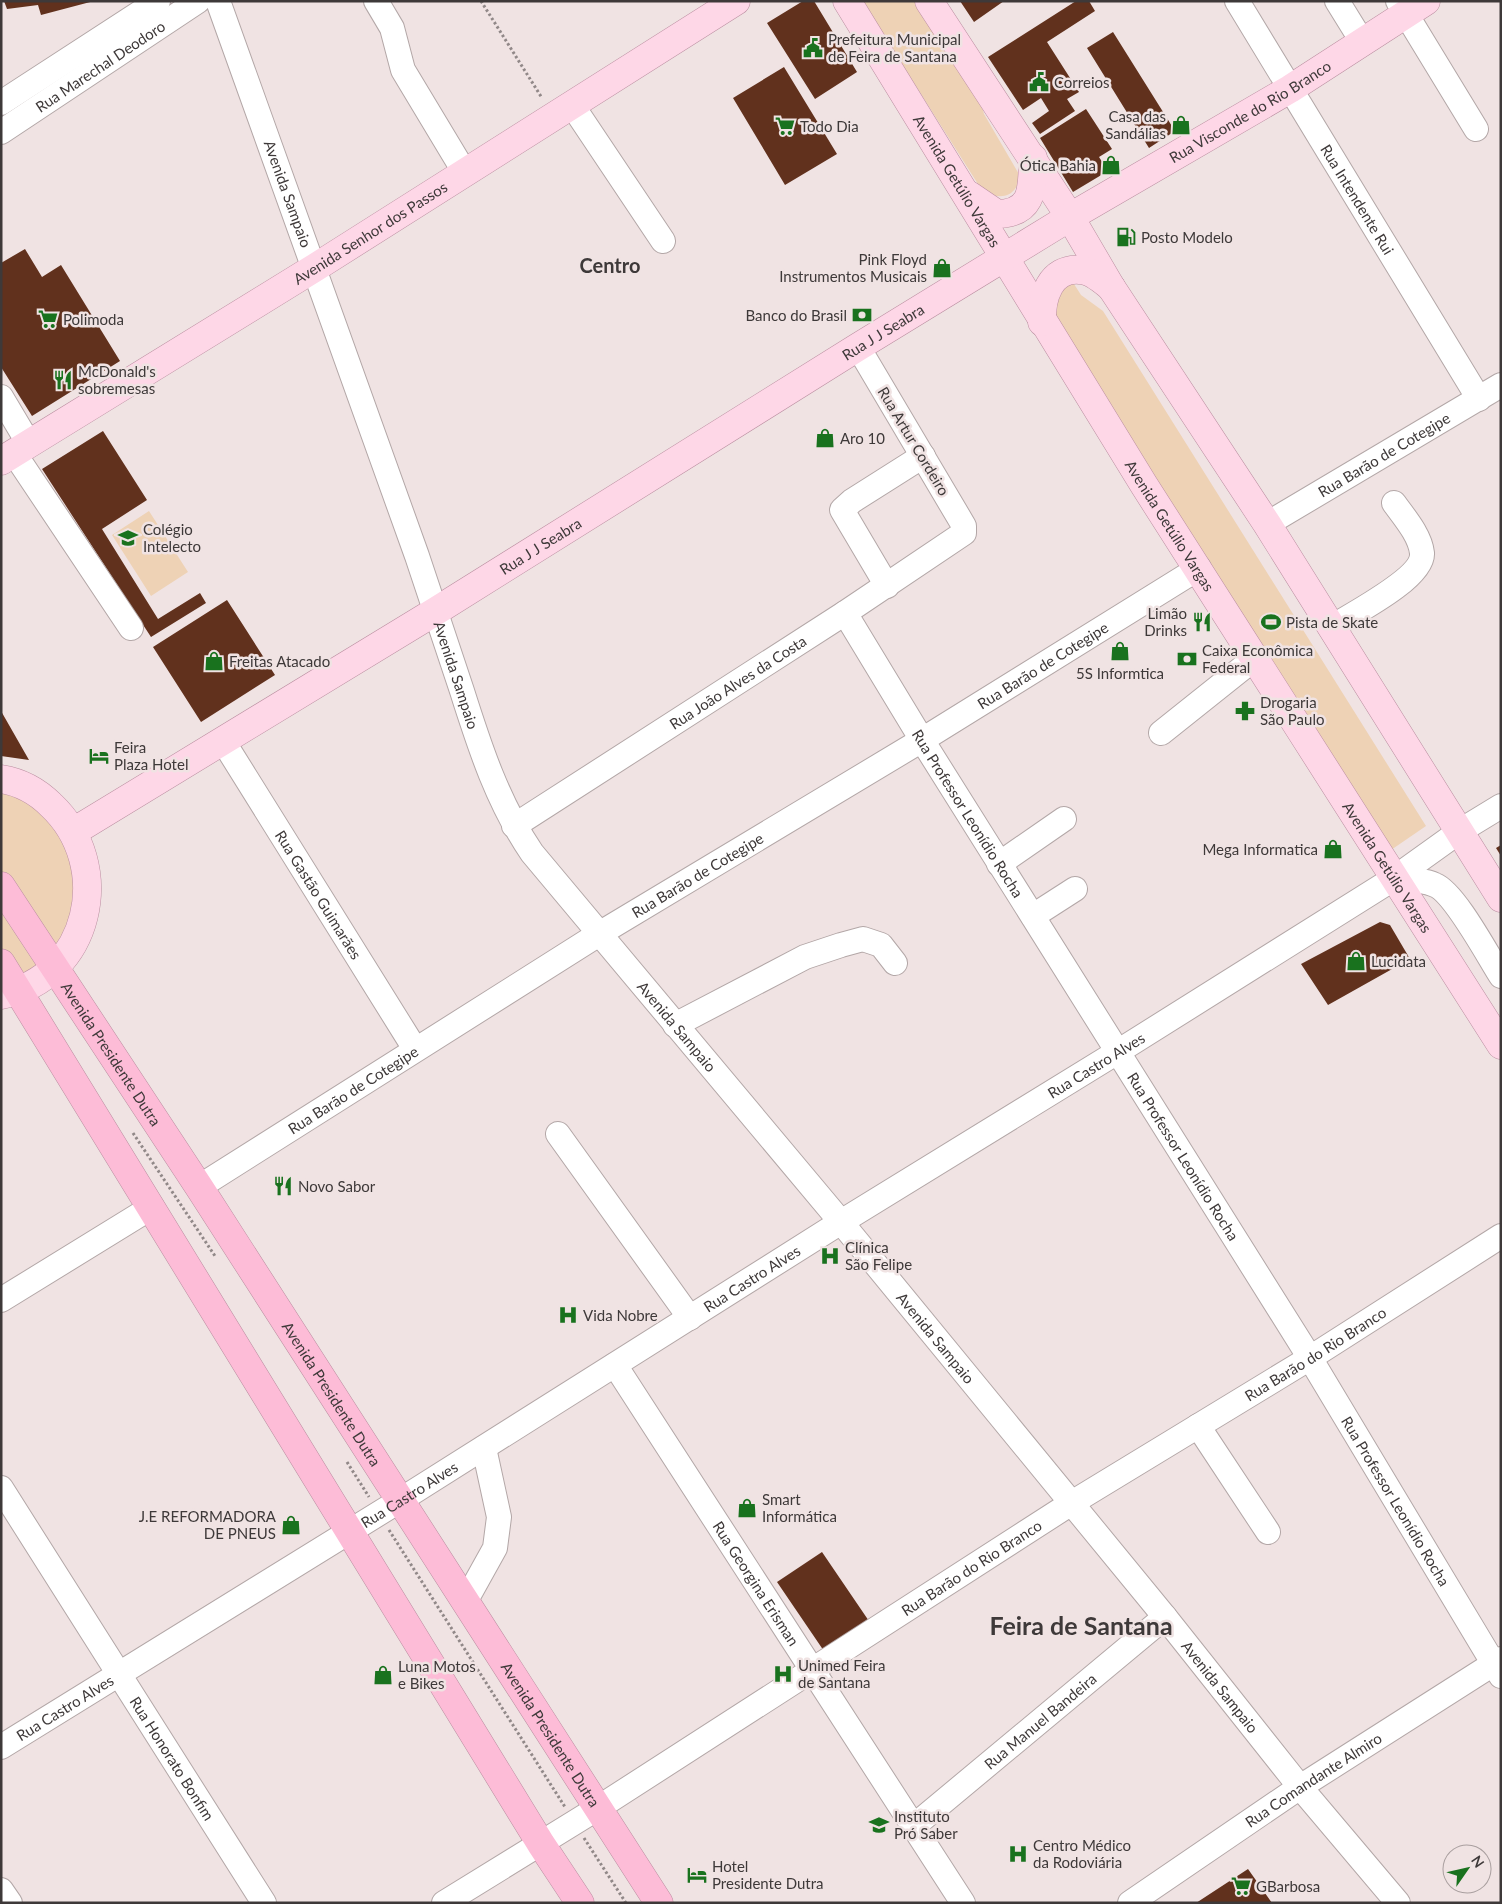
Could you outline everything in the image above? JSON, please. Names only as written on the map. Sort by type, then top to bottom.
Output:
[{"type":"highway","name":"Avenida Presidente Dutra","points":[[1,886],[53,968],[199,1187],[389,1507],[465,1602],[659,1903]]},
{"type":"highway","points":[[1,963],[10,994],[152,1207],[541,1844],[580,1903]]},
{"type":"main road","name":"Avenida Senhor dos Passos","points":[[15,453],[316,267],[736,1]]},
{"type":"main road","name":"Avenida Getúlio Vargas","points":[[847,1],[966,193],[1042,322],[1144,485],[1393,879],[1501,1045]]},
{"type":"main road","points":[[929,1],[1070,217],[1111,287],[1267,524],[1501,898]]},
{"type":"main road","name":"Rua Visconde do Rio Branco","points":[[1004,258],[1070,217],[1290,89],[1363,43],[1411,5]]},
{"type":"main road","points":[[966,193],[997,214],[1015,211],[1023,206],[1032,190],[1032,158]]},
{"type":"main road","name":"Rua J J Seabra","points":[[73,832],[436,611],[858,346],[1004,258]]},
{"type":"main road","points":[[1042,322],[1041,307],[1046,290],[1059,275],[1070,270],[1082,270],[1093,274],[1111,287]]},
{"type":"main road","points":[[1,779],[27,787],[45,799],[61,814],[73,832],[84,857],[88,884],[86,912],[78,935],[53,968],[42,978],[10,994]]},
{"type":"street","name":"Rua Marechal Deodoro","points":[[1,103],[158,1]]},
{"type":"street","name":"Rua Marechal Deodoro","points":[[1,132],[198,1]]},
{"type":"street","name":"Avenida Sampaio","points":[[218,1],[316,267],[436,611],[478,741],[496,790],[514,826],[532,853],[841,1222],[1070,1504],[1165,1617],[1300,1787],[1398,1903]]},
{"type":"street","points":[[376,1],[392,28],[403,70],[465,172]]},
{"type":"street","name":"Rua Intendente Rui","points":[[1237,1],[1479,399]]},
{"type":"street","points":[[1337,1],[1363,43]]},
{"type":"street","points":[[1411,5],[1476,129]]},
{"type":"street","points":[[563,111],[663,241]]},
{"type":"street","name":"Rua Artur Cordeiro","points":[[858,346],[964,526],[962,536]]},
{"type":"street","name":"Rua Barão de Cotegipe","points":[[1267,524],[1501,386]]},
{"type":"street","points":[[1,397],[15,453],[131,628]]},
{"type":"street","points":[[887,586],[842,510],[852,501],[923,456]]},
{"type":"street","points":[[1332,627],[1406,580],[1418,568],[1422,554],[1417,537],[1394,503]]},
{"type":"street","name":"Rua João Alves da Costa","points":[[514,826],[962,536]]},
{"type":"street","name":"Rua Barão de Cotegipe","points":[[199,1187],[599,934],[922,740],[1198,568]]},
{"type":"street","name":"Rua Professor Leonídio Rocha","points":[[845,613],[999,864],[1119,1051],[1310,1358],[1498,1666]]},
{"type":"street","points":[[1161,732],[1255,658]]},
{"type":"street","name":"Rua Gastão Guimarães","points":[[223,740],[415,1049]]},
{"type":"street","name":"Rua Castro Alves","points":[[1,1747],[350,1532],[841,1222],[1119,1051],[1393,879],[1460,831],[1501,806]]},
{"type":"street","points":[[999,864],[1064,819]]},
{"type":"street","points":[[1393,879],[1423,881],[1437,885],[1452,898],[1501,976]]},
{"type":"street","points":[[1033,916],[1075,888]]},
{"type":"street","points":[[676,1025],[806,957],[841,945],[863,939],[881,945],[895,963]]},
{"type":"street","points":[[558,1134],[690,1318]]},
{"type":"street","points":[[1,1300],[152,1207]]},
{"type":"street","name":"Rua Barão do Rio Branco","points":[[444,1903],[598,1808],[1070,1504],[1310,1358],[1501,1236]]},
{"type":"street","name":"Rua Georgina Erisman","points":[[615,1365],[963,1903]]},
{"type":"street","points":[[1198,1426],[1268,1532]]},
{"type":"street","points":[[465,1602],[495,1548],[499,1517],[484,1448]]},
{"type":"street","name":"Rua Honorato Bonfim","points":[[1,1488],[264,1903]]},
{"type":"street","name":"Rua Manuel Bandeira","points":[[914,1826],[1165,1617]]},
{"type":"street","name":"Rua Comandante Almiro","points":[[1130,1903],[1300,1787],[1498,1666]]},
{"type":"street","points":[[1,1890],[10,1903]]},
{"type":"path","points":[[481,1],[563,111]]},
{"type":"path","points":[[131,1130],[218,1261]]},
{"type":"path","points":[[344,1456],[389,1507],[574,1823],[626,1903]]},
{"type":"shaded area","points":[[862,1],[916,1],[980,99],[984,114],[1020,176],[1015,189],[1011,193],[996,196],[983,192]]},
{"type":"shaded area","points":[[1061,284],[1074,284],[1081,295],[1103,311],[1426,826],[1391,850],[1050,314]]},
{"type":"shaded area","points":[[149,511],[188,572],[151,596],[112,535]]},
{"type":"shaded area","points":[[1,779],[73,832],[78,935],[1,995]]},
{"type":"building","points":[[4,1],[94,1],[41,15],[38,5],[7,9]]},
{"type":"building","name":"Prefeitura Municipal de Feira de Santana","points":[[803,1],[814,1],[857,72],[815,99],[767,23]]},
{"type":"building","points":[[960,1],[1004,1],[974,22]]},
{"type":"building","points":[[1076,1],[1089,1],[1095,11],[1047,42],[1079,92],[1067,99],[1075,111],[1040,134],[1032,123],[1049,111],[1041,98],[1023,110],[988,57]]},
{"type":"building","points":[[1113,32],[1175,131],[1149,148],[1087,48]]},
{"type":"building","name":"Todo Dia","points":[[784,67],[837,154],[785,185],[733,98]]},
{"type":"building","points":[[1086,109],[1112,149],[1099,157],[1108,171],[1073,192],[1040,138]]},
{"type":"building","name":"Polimoda","points":[[25,249],[42,277],[61,265],[120,361],[32,416],[1,367],[1,263]]},
{"type":"building","points":[[103,431],[147,500],[102,529],[158,619],[200,593],[206,603],[151,637],[42,469]]},
{"type":"building","name":"Freitas Atacado","points":[[227,600],[275,675],[201,722],[153,647]]},
{"type":"building","points":[[1,711],[29,760],[1,756]]},
{"type":"building","points":[[1501,845],[1501,856],[1496,848]]},
{"type":"building","name":"Lucidata","points":[[1380,922],[1390,925],[1410,959],[1328,1005],[1301,964]]},
{"type":"building","points":[[822,1552],[873,1627],[828,1657],[777,1582]]},
{"type":"building","name":"GBarbosa","points":[[1248,1869],[1272,1903],[1196,1903]]},
{"type":"place","name":"Prefeitura Municipal de Feira de Santana","points":[[813,48]]},
{"type":"place","name":"Correios","points":[[1039,82]]},
{"type":"place","name":"Casa das Sandálias","points":[[1181,125]]},
{"type":"place","name":"Todo Dia","points":[[785,126]]},
{"type":"place","name":"Ótica Bahia","points":[[1111,165]]},
{"type":"place","name":"Posto Modelo","points":[[1126,237]]},
{"type":"place","name":"Pink Floyd Instrumentos Musicais","points":[[942,268]]},
{"type":"place","name":"Banco do Brasil","points":[[862,315]]},
{"type":"place","name":"Polimoda","points":[[48,319]]},
{"type":"place","name":"McDonald's sobremesas","points":[[63,380]]},
{"type":"place","name":"Aro 10","points":[[825,438]]},
{"type":"place","name":"Colégio Intelecto","points":[[128,538]]},
{"type":"place","name":"Limão Drinks","points":[[1202,622]]},
{"type":"place","name":"Pista de Skate","points":[[1271,622]]},
{"type":"place","name":"5S Informtica","points":[[1120,651]]},
{"type":"place","name":"Caixa Econômica Federal","points":[[1187,659]]},
{"type":"place","name":"Freitas Atacado","points":[[214,661]]},
{"type":"place","name":"Drogaria São Paulo","points":[[1245,711]]},
{"type":"place","name":"Feira Plaza Hotel","points":[[99,756]]},
{"type":"place","name":"Mega Informatica","points":[[1333,849]]},
{"type":"place","name":"Lucidata","points":[[1356,961]]},
{"type":"place","name":"Novo Sabor","points":[[283,1186]]},
{"type":"place","name":"Clínica São Felipe","points":[[830,1256]]},
{"type":"place","name":"Vida Nobre","points":[[568,1315]]},
{"type":"place","name":"Smart Informática","points":[[747,1508]]},
{"type":"place","name":"J.E REFORMADORA DE PNEUS","points":[[291,1525]]},
{"type":"place","name":"Unimed Feira de Santana","points":[[783,1674]]},
{"type":"place","name":"Luna Motos e Bikes","points":[[383,1675]]},
{"type":"place","name":"Instituto Pró Saber","points":[[879,1825]]},
{"type":"place","name":"Centro Médico da Rodoviária","points":[[1018,1854]]},
{"type":"place","name":"Hotel Presidente Dutra","points":[[697,1875]]},
{"type":"place","name":"GBarbosa","points":[[1241,1886]]},
{"type":"district","name":"Centro","points":[[610,265]]},
{"type":"district","name":"Feira de Santana","points":[[1081,1625]]}]
